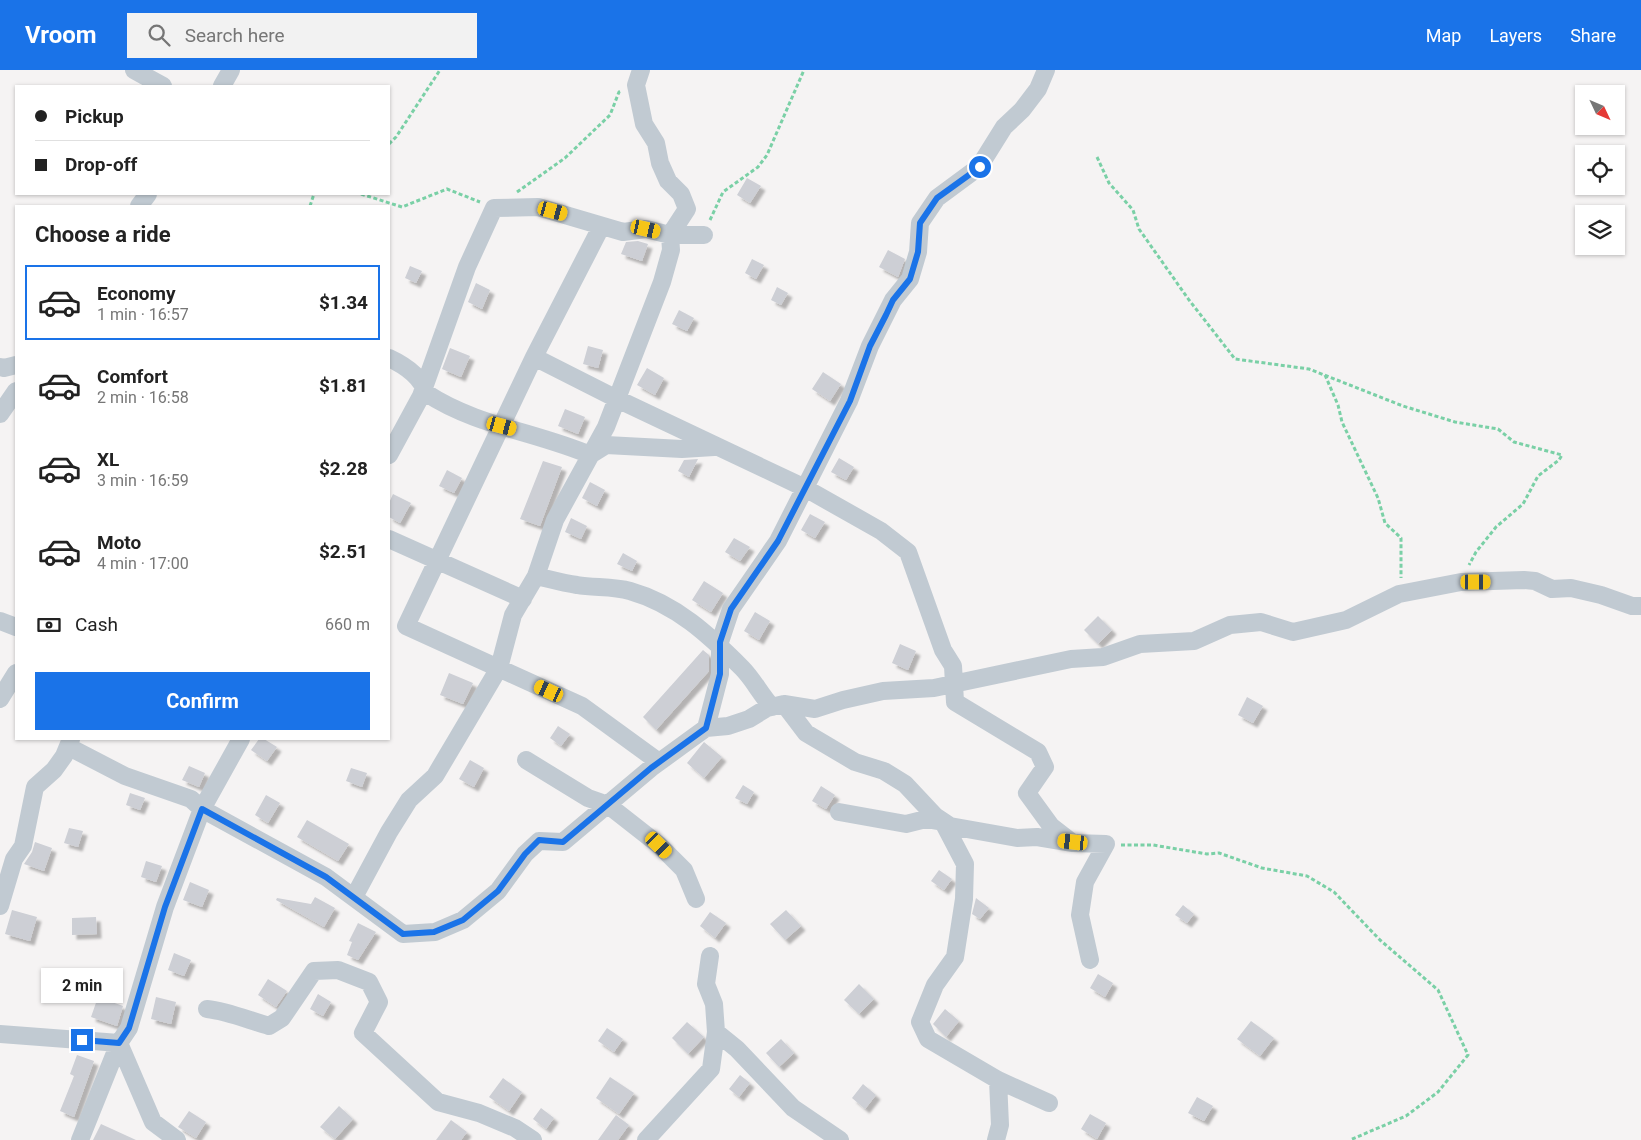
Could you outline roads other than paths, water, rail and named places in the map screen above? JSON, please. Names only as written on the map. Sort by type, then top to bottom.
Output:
[{"type":"street","points":[[134,70],[161,85]]},
{"type":"street","points":[[223,85],[231,70]]},
{"type":"street","points":[[706,728],[720,674],[720,646],[731,609],[778,541],[850,401],[870,346],[893,300],[910,279],[918,252],[920,223],[937,198],[980,167],[1004,127],[1022,110],[1038,89],[1046,70]]},
{"type":"street","points":[[354,897],[389,832],[409,800],[435,776],[500,668],[512,615],[536,576],[555,520],[606,428],[615,398],[649,320],[671,250],[670,235],[687,209],[681,194],[668,181],[660,163],[656,143],[644,124],[638,78]]},
{"type":"street","points":[[390,454],[424,386],[467,267],[494,208],[538,207],[623,232],[646,229],[670,235],[704,234]]},
{"type":"street","points":[[601,227],[534,357],[406,626],[582,706],[659,762]]},
{"type":"street","points":[[534,357],[615,398],[805,488],[881,531],[908,552],[943,650],[953,666],[955,702],[1038,752],[1046,767],[1027,793],[1051,826],[1073,842]]},
{"type":"street","points":[[390,359],[414,374],[424,386],[426,393],[446,406],[502,426],[564,444],[590,456]]},
{"type":"street","points":[[0,367],[15,365]]},
{"type":"street","points":[[0,414],[15,392]]},
{"type":"street","points":[[590,456],[606,445],[682,449],[717,447]]},
{"type":"street","points":[[390,539],[523,599]]},
{"type":"street","points":[[536,576],[576,585],[631,591],[676,611],[705,631],[726,655],[743,669],[760,694],[778,706],[806,733],[855,762],[884,772],[905,784],[935,816],[950,826],[963,830],[1106,844],[1085,882],[1080,915],[1090,960]]},
{"type":"street","points":[[1,895],[14,859],[23,846],[35,787],[54,770],[70,743],[125,776],[191,799],[202,809],[326,877],[403,934],[434,932],[463,920],[498,891],[525,854],[539,840],[563,842],[659,762],[706,728],[728,726],[778,706],[815,709],[843,700],[883,691],[934,688],[1072,659],[1103,657],[1140,644],[1194,641],[1230,625],[1261,622],[1292,632],[1346,620],[1399,594],[1461,582],[1529,580],[1552,589],[1571,588],[1602,595],[1632,606],[1641,606]]},
{"type":"street","points":[[0,620],[15,627]]},
{"type":"street","points":[[0,698],[15,676]]},
{"type":"street","points":[[80,1140],[119,1043],[129,1028],[165,907],[202,809],[240,740]]},
{"type":"street","points":[[526,760],[588,798],[608,805],[659,845],[684,870],[696,899]]},
{"type":"street","points":[[839,812],[906,824],[926,819],[943,822]]},
{"type":"street","points":[[943,822],[965,864],[961,922],[955,957],[935,985],[920,1022],[928,1039],[998,1080],[1049,1103]]},
{"type":"street","points":[[646,1140],[711,1069],[716,1032],[714,1004],[706,984],[710,956]]},
{"type":"street","points":[[207,1009],[220,1010],[236,1017],[269,1026],[282,1018],[314,972],[338,970],[369,982],[379,1002],[363,1033],[438,1102],[479,1113],[515,1128],[533,1140]]},
{"type":"street","points":[[716,1032],[737,1049],[793,1108],[840,1140]]},
{"type":"street","points":[[0,1034],[119,1043]]},
{"type":"street","points":[[119,1043],[153,1122],[177,1140]]},
{"type":"street","points":[[996,1140],[1000,1125],[998,1080]]}]
